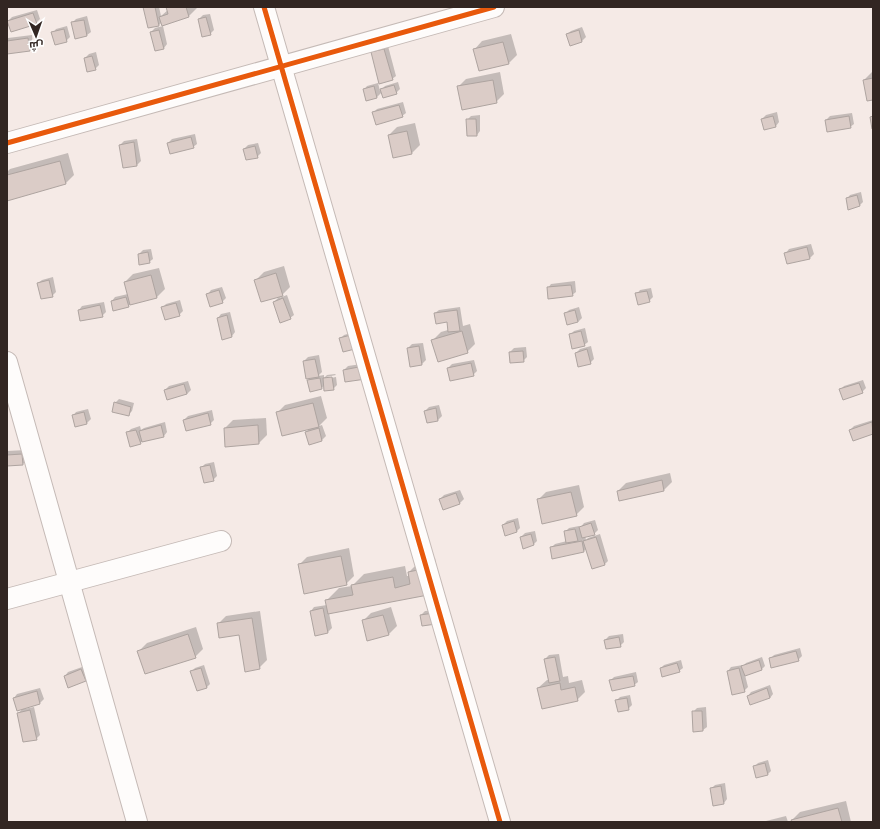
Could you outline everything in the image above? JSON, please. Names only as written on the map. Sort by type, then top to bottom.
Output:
[{"type":"street","points":[[264,7],[500,822]]},
{"type":"street","points":[[7,143],[494,7]]},
{"type":"street","points":[[7,362],[137,822]]},
{"type":"street","points":[[7,599],[221,541]]},
{"type":"building","points":[[143,7],[155,7],[159,26],[148,28]]},
{"type":"building","points":[[166,7],[186,7],[189,17],[162,26],[159,17],[168,14]]},
{"type":"building","points":[[33,13],[37,24],[11,32],[7,21]]},
{"type":"building","points":[[206,17],[211,35],[202,37],[198,19]]},
{"type":"building","points":[[84,20],[87,36],[75,39],[71,22]]},
{"type":"building","points":[[64,29],[67,42],[55,45],[51,32]]},
{"type":"building","points":[[159,30],[164,49],[155,51],[150,32]]},
{"type":"building","points":[[579,30],[582,42],[570,46],[566,34]]},
{"type":"building","points":[[28,38],[30,51],[7,54],[7,41]]},
{"type":"building","points":[[503,42],[509,64],[479,71],[473,49]]},
{"type":"building","points":[[384,49],[393,80],[379,84],[371,52]]},
{"type":"building","points":[[92,56],[96,70],[87,72],[84,58]]},
{"type":"building","points":[[873,78],[873,100],[867,101],[863,80]]},
{"type":"building","points":[[493,80],[497,103],[462,110],[457,86]]},
{"type":"building","points":[[394,85],[397,94],[383,98],[380,89]]},
{"type":"building","points":[[374,86],[377,98],[366,101],[363,89]]},
{"type":"building","points":[[399,105],[403,117],[376,125],[372,112]]},
{"type":"building","points":[[773,116],[776,127],[764,130],[761,119]]},
{"type":"building","points":[[849,116],[851,128],[827,132],[825,120]]},
{"type":"building","points":[[873,116],[873,129],[872,129],[870,117]]},
{"type":"building","points":[[466,119],[476,119],[477,136],[467,136]]},
{"type":"building","points":[[407,131],[412,154],[393,158],[388,135]]},
{"type":"building","points":[[191,137],[194,148],[170,154],[167,143]]},
{"type":"building","points":[[134,142],[137,166],[123,168],[119,145]]},
{"type":"building","points":[[255,146],[258,158],[246,160],[243,149]]},
{"type":"building","points":[[60,161],[66,184],[7,201],[7,175]]},
{"type":"building","points":[[857,195],[860,206],[848,210],[846,198]]},
{"type":"building","points":[[807,247],[810,259],[787,264],[784,253]]},
{"type":"building","points":[[148,252],[150,263],[139,265],[138,254]]},
{"type":"building","points":[[276,273],[283,296],[261,302],[254,280]]},
{"type":"building","points":[[151,275],[157,298],[130,305],[124,282]]},
{"type":"building","points":[[49,280],[53,297],[41,299],[37,283]]},
{"type":"building","points":[[571,285],[573,296],[548,299],[547,287]]},
{"type":"building","points":[[219,290],[223,303],[210,307],[206,294]]},
{"type":"building","points":[[647,291],[650,302],[638,305],[635,293]]},
{"type":"building","points":[[126,297],[129,307],[113,311],[111,301]]},
{"type":"building","points":[[283,298],[291,319],[280,323],[273,302]]},
{"type":"building","points":[[176,303],[180,316],[165,320],[161,307]]},
{"type":"building","points":[[100,305],[103,317],[80,321],[78,310]]},
{"type":"building","points":[[457,310],[460,331],[448,332],[447,322],[436,324],[434,313]]},
{"type":"building","points":[[575,310],[578,322],[567,325],[564,313]]},
{"type":"building","points":[[227,315],[232,337],[222,340],[217,318]]},
{"type":"building","points":[[462,331],[468,353],[438,362],[431,340]]},
{"type":"building","points":[[581,331],[585,346],[572,349],[569,334]]},
{"type":"building","points":[[355,334],[359,348],[343,352],[339,338]]},
{"type":"building","points":[[419,346],[422,365],[410,367],[407,348]]},
{"type":"building","points":[[587,349],[591,364],[578,367],[575,353]]},
{"type":"building","points":[[523,351],[524,362],[510,363],[509,352]]},
{"type":"building","points":[[315,359],[319,377],[306,379],[303,361]]},
{"type":"building","points":[[471,363],[474,376],[450,381],[447,368]]},
{"type":"building","points":[[364,366],[366,379],[345,382],[343,370]]},
{"type":"building","points":[[332,377],[334,390],[324,391],[323,378]]},
{"type":"building","points":[[320,378],[322,389],[310,392],[307,380]]},
{"type":"building","points":[[859,383],[863,393],[843,400],[839,389]]},
{"type":"building","points":[[184,384],[187,394],[167,400],[164,390]]},
{"type":"building","points":[[114,402],[131,407],[129,416],[112,412]]},
{"type":"building","points":[[313,403],[319,427],[282,436],[276,412]]},
{"type":"building","points":[[436,408],[438,421],[427,423],[424,411]]},
{"type":"building","points":[[84,412],[87,424],[75,427],[72,415]]},
{"type":"building","points":[[208,413],[211,425],[186,431],[183,420]]},
{"type":"building","points":[[872,422],[873,434],[853,441],[849,430]]},
{"type":"building","points":[[161,425],[164,437],[142,442],[139,431]]},
{"type":"building","points":[[258,425],[259,444],[225,447],[224,428]]},
{"type":"building","points":[[319,428],[322,441],[309,445],[305,432]]},
{"type":"building","points":[[136,430],[141,444],[130,447],[126,432]]},
{"type":"building","points":[[22,454],[23,465],[7,466],[7,455]]},
{"type":"building","points":[[210,465],[214,481],[204,483],[200,467]]},
{"type":"building","points":[[662,480],[664,491],[619,501],[617,491]]},
{"type":"building","points":[[571,492],[577,516],[542,524],[537,499]]},
{"type":"building","points":[[456,493],[460,504],[443,510],[439,499]]},
{"type":"building","points":[[514,521],[517,532],[505,536],[502,525]]},
{"type":"building","points":[[591,523],[595,535],[582,538],[579,527]]},
{"type":"building","points":[[575,529],[578,541],[566,543],[564,531]]},
{"type":"building","points":[[531,534],[534,545],[523,549],[520,537]]},
{"type":"building","points":[[596,537],[605,565],[592,569],[583,541]]},
{"type":"building","points":[[582,541],[584,552],[552,559],[550,547]]},
{"type":"building","points":[[341,556],[347,585],[304,594],[298,564]]},
{"type":"building","points":[[423,569],[428,595],[328,614],[325,600],[353,595],[351,585],[393,577],[395,588],[410,584],[408,572]]},
{"type":"building","points":[[323,608],[328,633],[315,636],[310,611]]},
{"type":"building","points":[[434,613],[436,624],[422,626],[420,615]]},
{"type":"building","points":[[383,615],[389,635],[367,641],[362,620]]},
{"type":"building","points":[[252,618],[260,669],[245,672],[239,635],[219,638],[217,623]]},
{"type":"building","points":[[188,634],[196,658],[145,674],[137,651]]},
{"type":"building","points":[[619,637],[621,647],[606,649],[604,640]]},
{"type":"building","points":[[796,651],[799,661],[771,668],[769,658]]},
{"type":"building","points":[[555,657],[560,681],[549,683],[544,659]]},
{"type":"building","points":[[759,660],[762,670],[745,676],[741,666]]},
{"type":"building","points":[[677,663],[680,672],[662,677],[660,668]]},
{"type":"building","points":[[201,668],[207,688],[197,691],[190,671]]},
{"type":"building","points":[[739,668],[745,692],[732,695],[727,671]]},
{"type":"building","points":[[81,669],[86,681],[68,688],[64,676]]},
{"type":"building","points":[[633,676],[635,686],[612,691],[609,680]]},
{"type":"building","points":[[560,683],[561,690],[575,687],[578,701],[542,709],[537,688]]},
{"type":"building","points":[[767,688],[770,698],[750,705],[747,696]]},
{"type":"building","points":[[37,691],[40,704],[17,711],[13,698]]},
{"type":"building","points":[[627,698],[629,710],[618,712],[615,700]]},
{"type":"building","points":[[30,710],[37,740],[23,742],[17,713]]},
{"type":"building","points":[[692,711],[702,711],[703,731],[693,732]]},
{"type":"building","points":[[765,763],[768,775],[756,778],[753,766]]},
{"type":"building","points":[[721,786],[724,804],[713,806],[710,788]]},
{"type":"building","points":[[838,808],[842,822],[792,822],[791,820]]},
{"type":"cycle path","points":[[264,7],[500,822]]},
{"type":"cycle path","points":[[7,143],[494,7]]}]
